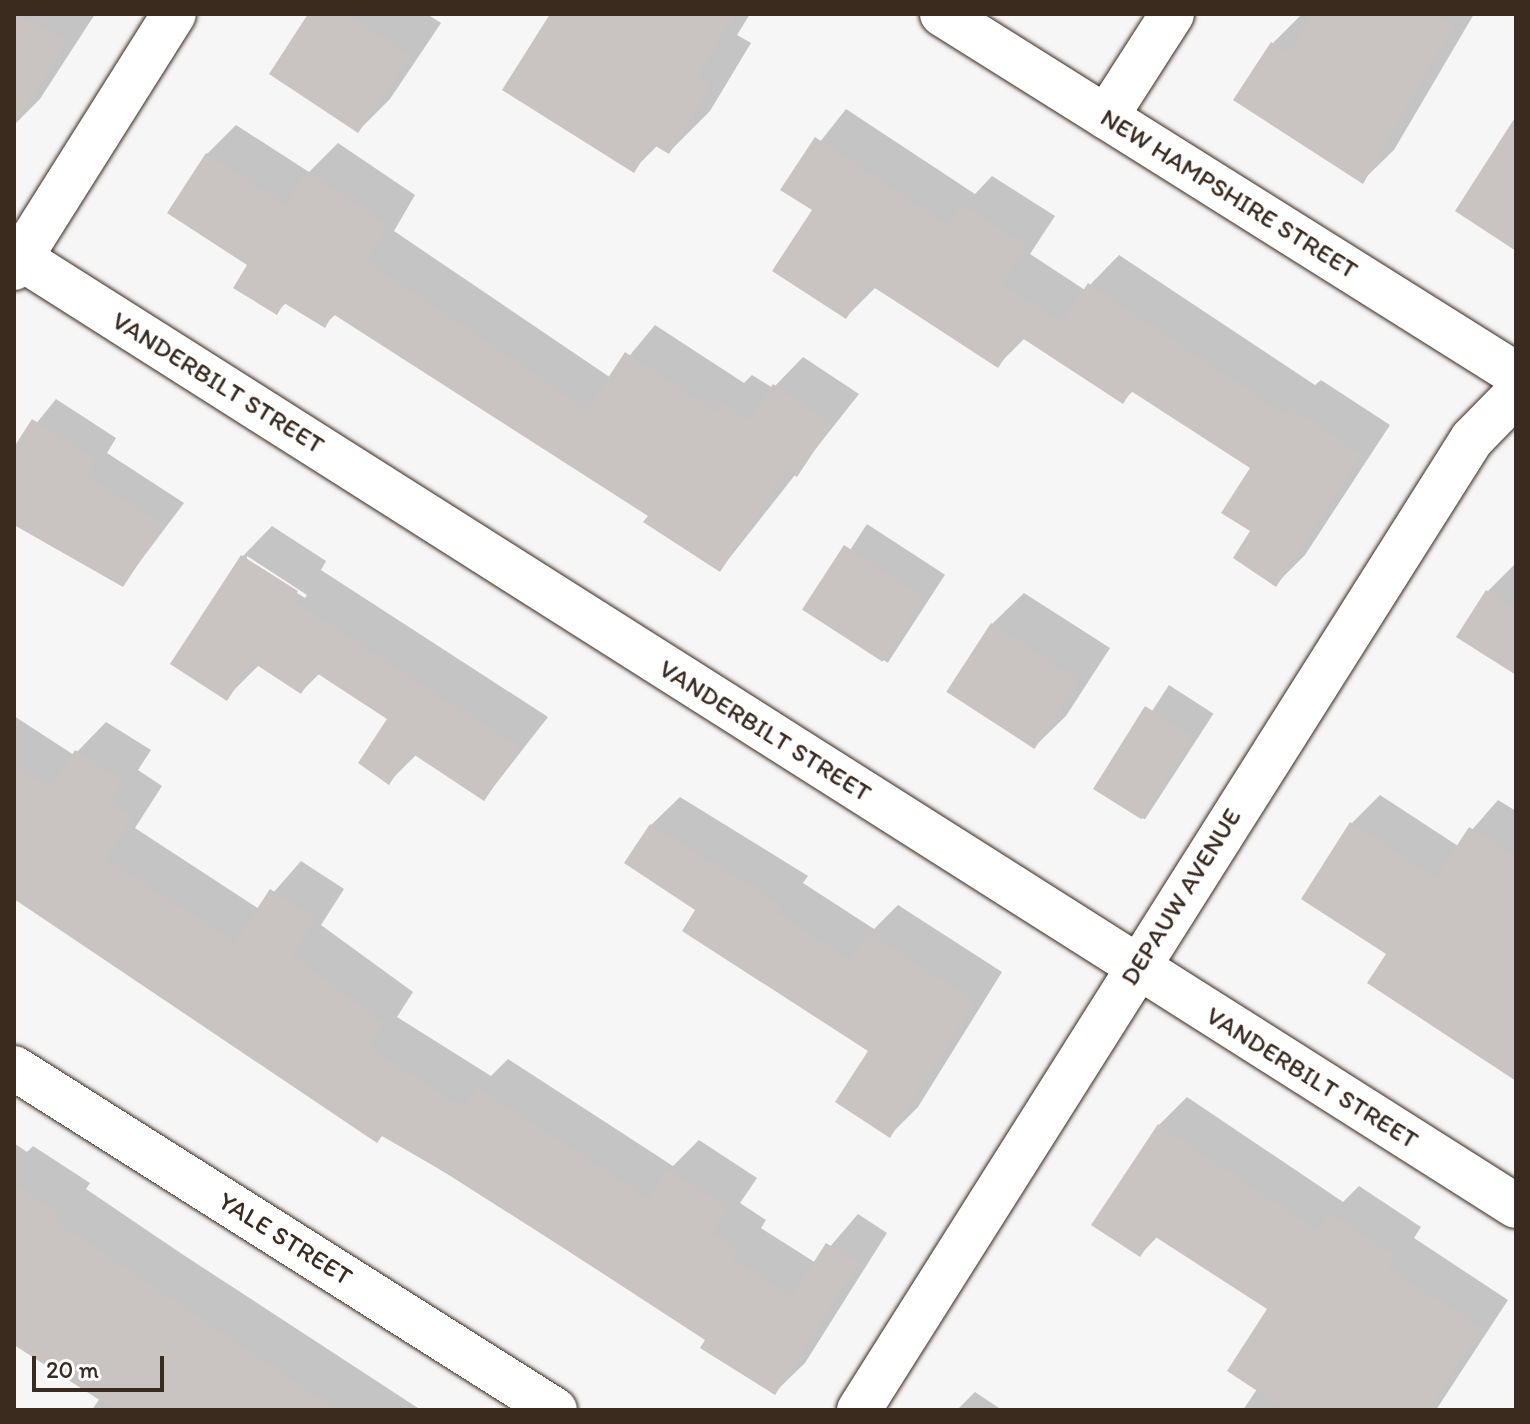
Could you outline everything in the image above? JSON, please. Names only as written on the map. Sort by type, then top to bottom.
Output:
[{"type":"street","points":[[16,260],[174,14]]},
{"type":"street","name":"NEW HAMPSHIRE STREET","points":[[942,14],[1516,374]]},
{"type":"street","points":[[1106,117],[1172,14]]},
{"type":"street","name":"VANDERBILT STREET","points":[[16,260],[1516,1206]]},
{"type":"street","name":"DEPAUW AVENUE","points":[[859,1410],[1472,439],[1516,394]]},
{"type":"street","name":"YALE STREET","points":[[14,1068],[555,1410]]},
{"type":"building","points":[[14,14],[68,41],[14,124]]},
{"type":"building","points":[[308,14],[347,14],[411,56],[358,133],[269,74]]},
{"type":"building","points":[[550,14],[735,14],[697,77],[711,85],[669,154],[652,144],[634,173],[502,90]]},
{"type":"building","points":[[1313,14],[1435,14],[1453,26],[1363,184],[1233,100],[1271,42],[1288,53]]},
{"type":"building","points":[[1516,116],[1516,251],[1455,211]]},
{"type":"building","points":[[815,137],[948,225],[962,204],[1027,246],[1002,284],[1062,323],[1088,283],[1285,414],[1290,407],[1362,455],[1276,587],[1233,558],[1250,531],[1221,513],[1250,468],[1131,391],[1123,404],[1019,336],[998,368],[869,284],[846,319],[772,271],[812,210],[780,190]]},
{"type":"building","points":[[206,153],[286,205],[307,171],[388,225],[366,260],[587,410],[625,352],[716,412],[722,403],[749,420],[773,384],[832,424],[797,477],[787,470],[720,572],[643,522],[648,516],[333,314],[325,328],[284,303],[277,315],[233,288],[247,265],[167,213]]},
{"type":"building","points":[[32,419],[96,460],[87,475],[164,525],[123,587],[14,525],[14,447]]},
{"type":"building","points":[[844,545],[925,597],[883,662],[802,610]]},
{"type":"building","points":[[241,555],[298,591],[292,600],[520,748],[484,801],[410,752],[389,785],[358,763],[387,719],[315,672],[301,694],[252,662],[227,701],[170,664]]},
{"type":"building","points":[[1486,590],[1516,609],[1516,675],[1456,637]]},
{"type":"building","points":[[991,623],[1079,680],[1034,749],[946,692]]},
{"type":"building","points":[[1145,706],[1193,736],[1141,819],[1093,789]]},
{"type":"building","points":[[75,750],[123,781],[110,801],[133,816],[106,859],[235,942],[270,889],[316,919],[292,955],[384,1023],[369,1047],[464,1108],[477,1087],[648,1198],[667,1168],[728,1208],[712,1234],[738,1250],[732,1259],[792,1296],[826,1243],[859,1263],[775,1395],[700,1348],[705,1340],[470,1187],[382,1136],[377,1143],[14,899],[14,765],[51,788]]},
{"type":"building","points":[[1350,822],[1436,878],[1469,827],[1516,857],[1516,1081],[1367,983],[1386,954],[1301,899]]},
{"type":"building","points":[[650,824],[781,905],[776,912],[850,960],[868,933],[975,1001],[890,1138],[835,1102],[868,1051],[682,931],[695,910],[624,863]]},
{"type":"building","points":[[1158,1124],[1318,1231],[1330,1213],[1395,1255],[1387,1267],[1482,1328],[1428,1410],[1286,1410],[1227,1371],[1267,1309],[1154,1236],[1140,1257],[1091,1225]]},
{"type":"building","points":[[14,1184],[60,1214],[56,1221],[338,1410],[115,1410],[14,1345]]}]
